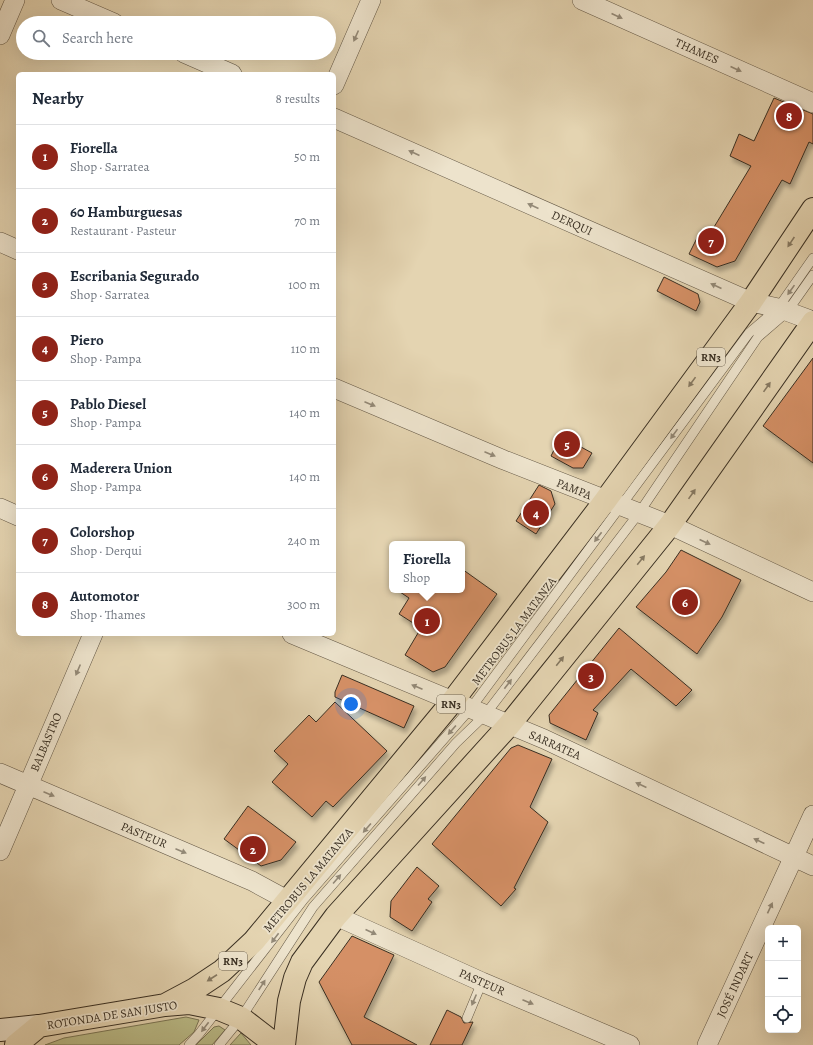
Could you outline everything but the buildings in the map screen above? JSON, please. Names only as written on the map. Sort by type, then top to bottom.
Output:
[{"type":"highway","name":"RN3","points":[[165,1005],[222,972],[254,941],[287,900],[470,708],[614,504],[813,209]]},
{"type":"highway","points":[[284,1045],[289,1000],[295,978],[302,962],[336,916],[509,725],[670,526],[813,322]]},
{"type":"highway","name":"ROTONDA DE SAN JUSTO","points":[[16,1045],[39,1026],[165,1005],[189,1003],[219,1009],[241,1018],[276,1045]]},
{"type":"street","points":[[0,35],[16,0]]},
{"type":"street","points":[[61,0],[98,16]]},
{"type":"street","points":[[336,80],[371,0]]},
{"type":"street","name":"THAMES","points":[[582,0],[813,103]]},
{"type":"street","points":[[200,60],[227,72]]},
{"type":"street","name":"DERQUI","points":[[336,119],[751,302],[782,310],[813,322]]},
{"type":"street","points":[[0,242],[16,249]]},
{"type":"street","name":"PAMPA","points":[[336,389],[670,526],[813,592]]},
{"type":"street","points":[[0,508],[16,515]]},
{"type":"street","name":"BALBASTRO","points":[[0,851],[92,636]]},
{"type":"street","name":"SARRATEA","points":[[297,636],[544,739],[813,866]]},
{"type":"street","name":"PASTEUR","points":[[0,773],[252,881],[287,900]]},
{"type":"street","name":"JOSÉ INDART","points":[[707,1045],[813,815]]},
{"type":"street","name":"PASTEUR","points":[[336,916],[482,982],[630,1045]]},
{"type":"street","points":[[0,1030],[39,1026]]},
{"type":"lane","name":"METROBUS LA MATANZA","points":[[614,504],[749,333],[782,310],[813,258]]},
{"type":"lane","name":"METROBUS LA MATANZA","points":[[189,1045],[219,1009],[304,899],[639,513],[758,337],[813,275]]},
{"type":"lane","name":"METROBUS LA MATANZA","points":[[220,1045],[241,1018],[313,907],[456,743],[470,708]]},
{"type":"lane","points":[[467,1018],[482,982]]},
{"type":"green space","points":[[186,1017],[199,1020],[194,1032],[179,1045],[45,1045],[64,1038]]},
{"type":"green space","points":[[219,1026],[225,1030],[212,1045],[196,1045],[214,1027]]},
{"type":"green space","points":[[241,1033],[251,1045],[230,1045]]},
{"type":"place","name":"Automotor","points":[[789,116]]},
{"type":"place","name":"Colorshop","points":[[711,241]]},
{"type":"place","name":"Pablo Diesel","points":[[567,444]]},
{"type":"place","name":"Piero","points":[[536,513]]},
{"type":"place","name":"Maderera Union","points":[[685,602]]},
{"type":"place","name":"Fiorella","points":[[427,621]]},
{"type":"place","name":"Escribania Segurado","points":[[591,676]]},
{"type":"place","name":"60 Hamburguesas","points":[[253,849]]}]
